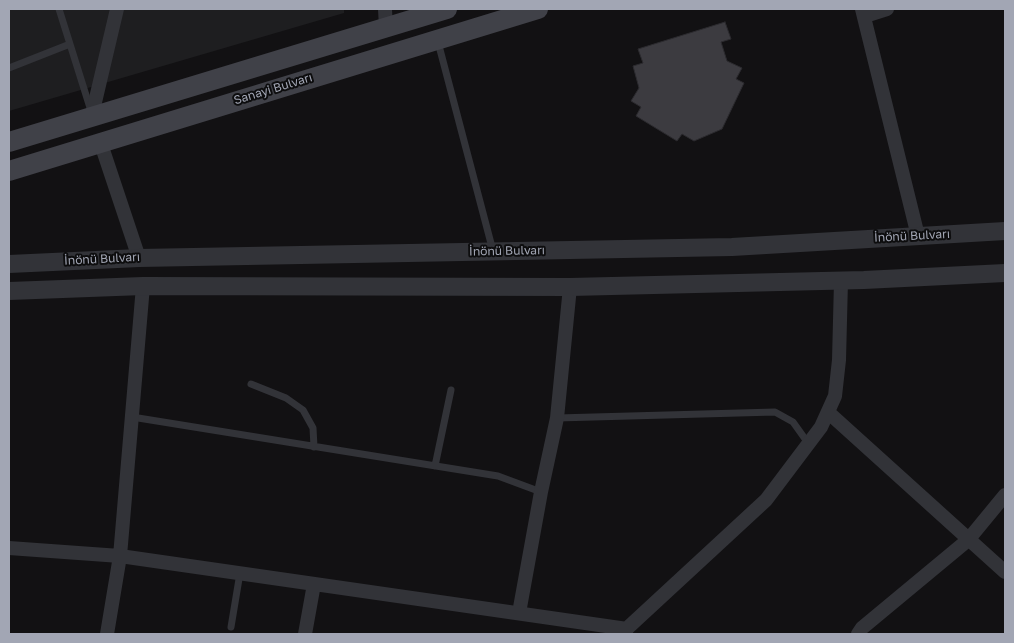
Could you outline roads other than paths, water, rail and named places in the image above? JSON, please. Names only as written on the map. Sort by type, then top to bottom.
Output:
[{"type":"main road","points":[[9,142],[385,18],[447,9]]},
{"type":"main road","name":"Sanayi Bulvarı","points":[[9,171],[100,141],[538,9]]},
{"type":"main road","points":[[92,115],[100,141]]},
{"type":"street","points":[[92,115],[117,9]]},
{"type":"street","points":[[887,9],[864,12],[918,236]]},
{"type":"street","points":[[100,141],[139,258]]},
{"type":"street","name":"İnönü Bulvarı","points":[[9,264],[139,258],[732,247],[1005,231]]},
{"type":"street","points":[[9,291],[143,286],[570,287],[841,281],[1005,273]]},
{"type":"street","points":[[9,548],[120,556],[519,613],[624,632],[766,500],[829,413],[835,396],[839,360],[841,281]]},
{"type":"street","points":[[107,634],[120,556],[143,286]]},
{"type":"street","points":[[519,613],[540,492],[557,418],[570,287]]},
{"type":"street","points":[[829,413],[1005,572]]},
{"type":"street","points":[[858,634],[862,628],[968,540],[1005,495]]},
{"type":"street","points":[[305,634],[314,584]]},
{"type":"lane","points":[[58,9],[92,115]]},
{"type":"lane","points":[[438,39],[493,251]]},
{"type":"lane","points":[[9,68],[70,44]]},
{"type":"lane","points":[[251,384],[286,398],[303,410],[313,428],[314,447]]},
{"type":"lane","points":[[435,466],[451,390]]},
{"type":"lane","points":[[557,418],[775,412],[794,422],[808,443]]},
{"type":"lane","points":[[132,417],[498,476],[540,492]]},
{"type":"lane","points":[[232,627],[240,573]]}]
